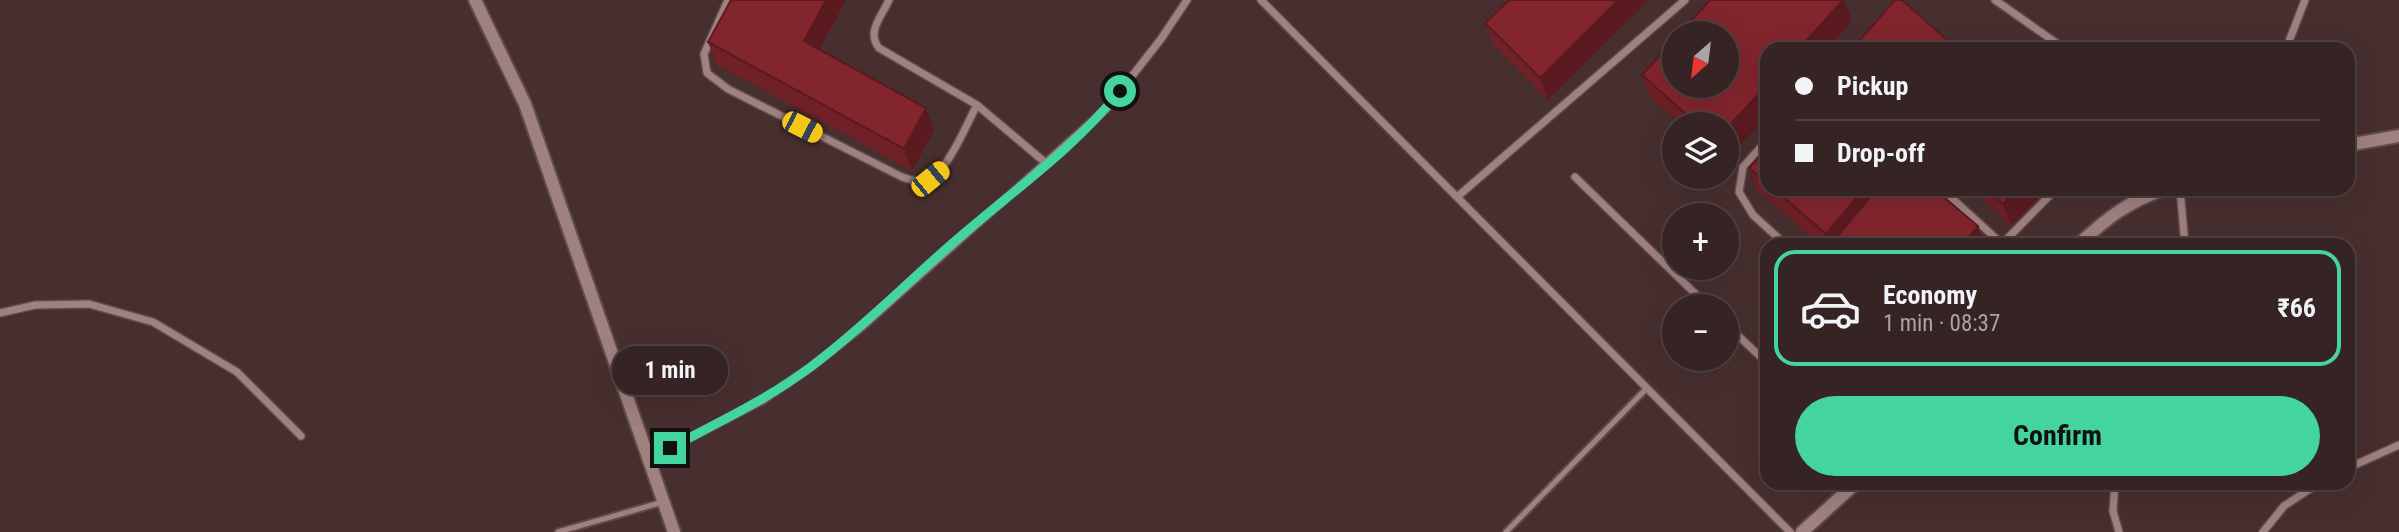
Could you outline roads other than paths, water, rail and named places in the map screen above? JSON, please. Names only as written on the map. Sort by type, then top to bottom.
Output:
[{"type":"street","points":[[475,0],[526,104],[674,532]]},
{"type":"street","points":[[727,0],[704,54],[707,74],[728,89],[902,177],[916,181],[930,179],[942,169],[977,104]]},
{"type":"street","points":[[889,0],[873,32],[874,42],[977,104],[1046,164]]},
{"type":"street","points":[[647,460],[762,400],[811,367],[863,326],[1107,108],[1187,0]]},
{"type":"street","points":[[1261,0],[1790,532]]},
{"type":"street","points":[[1457,197],[1685,0]]},
{"type":"street","points":[[1995,0],[2055,42]]},
{"type":"street","points":[[2289,42],[2305,0]]},
{"type":"street","points":[[2355,144],[2399,136]]},
{"type":"street","points":[[1760,148],[1743,167],[1739,192],[1753,215],[1778,238]]},
{"type":"street","points":[[1575,177],[1696,294]]},
{"type":"street","points":[[1950,196],[1994,238]]},
{"type":"street","points":[[2009,238],[2049,196]]},
{"type":"street","points":[[2086,238],[2135,200],[2146,196]]},
{"type":"street","points":[[2181,196],[2185,238]]},
{"type":"street","points":[[0,313],[35,305],[89,304],[153,322],[237,372],[301,436]]},
{"type":"street","points":[[1739,336],[1760,356]]},
{"type":"street","points":[[2355,465],[2399,445]]},
{"type":"street","points":[[1801,532],[1848,490]]},
{"type":"street","points":[[2114,490],[2113,511],[2119,532]]},
{"type":"street","points":[[2263,532],[2284,506],[2308,490]]},
{"type":"lane","points":[[1506,532],[1647,388]]},
{"type":"lane","points":[[558,532],[663,502]]}]
